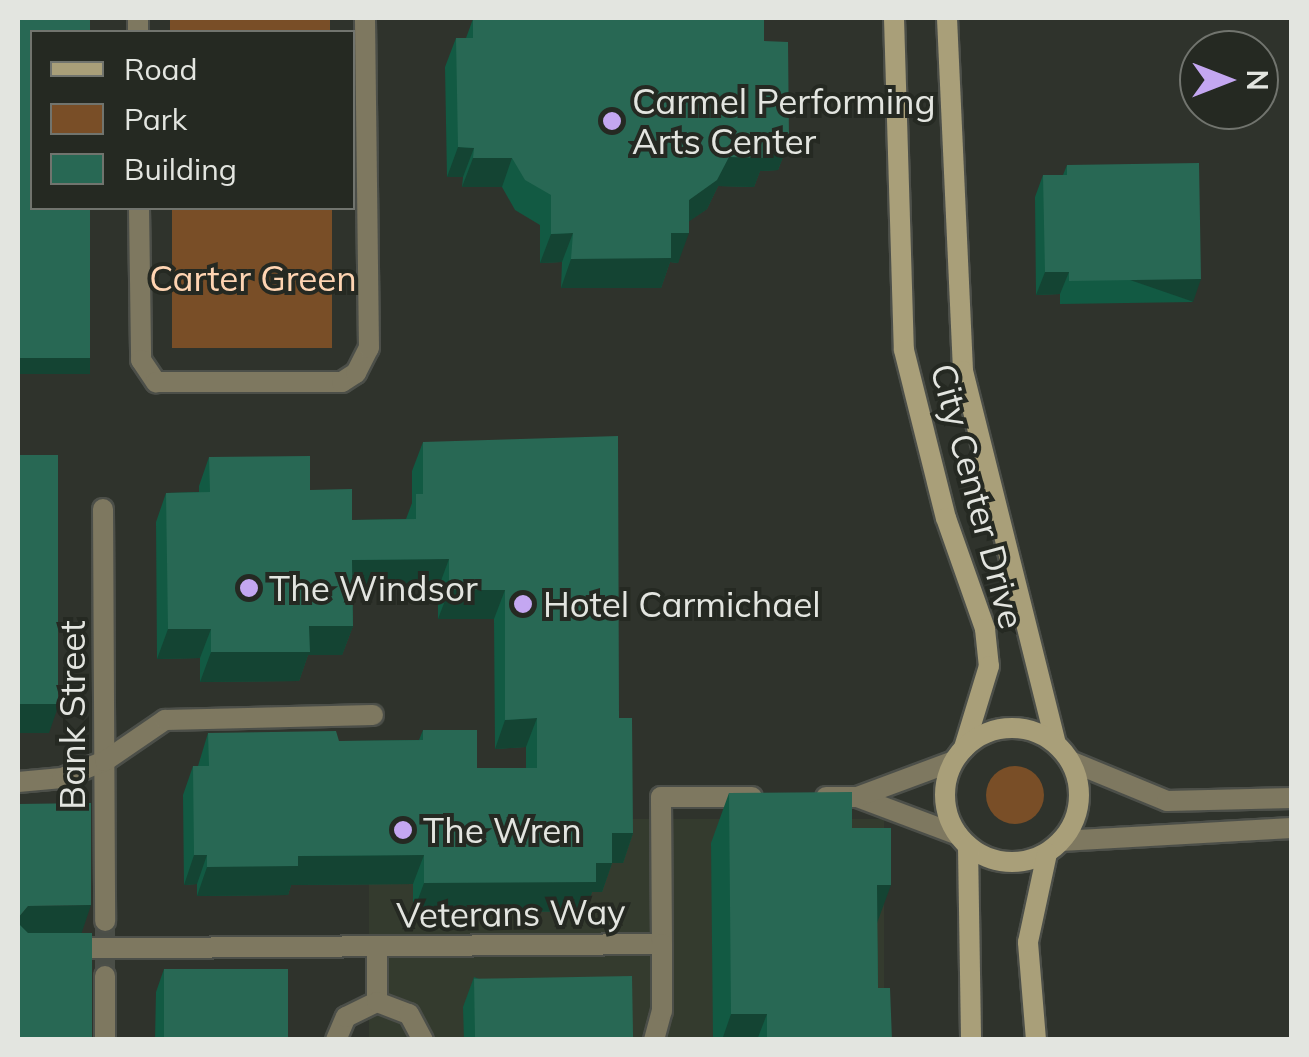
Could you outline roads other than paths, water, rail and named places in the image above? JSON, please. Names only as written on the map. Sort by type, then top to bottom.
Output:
[{"type":"street","points":[[140,210],[141,360],[156,382],[342,382],[356,373],[369,348],[365,18]]},
{"type":"street","name":"City Center Drive","points":[[894,18],[904,350],[946,518],[986,629],[990,666],[959,754]]},
{"type":"street","name":"City Center Drive","points":[[947,18],[964,371],[1056,744]]},
{"type":"street","name":"Bank Street","points":[[103,508],[105,921]]},
{"type":"street","points":[[18,782],[62,778],[105,761],[165,720],[374,715]]},
{"type":"street","points":[[857,796],[959,754],[998,729],[1018,728],[1056,744],[1070,761],[1166,801],[1292,798]]},
{"type":"street","points":[[959,754],[945,792],[964,841],[971,1040]]},
{"type":"street","points":[[1036,1040],[1028,942],[1054,847],[1078,804],[1070,761]]},
{"type":"street","points":[[857,796],[1014,862],[1054,847],[1292,828]]},
{"type":"street","name":"Veterans Way","points":[[18,949],[662,944],[661,797],[857,796]]},
{"type":"street","points":[[654,1040],[662,1011],[662,944]]},
{"type":"street","points":[[377,947],[377,1002]]},
{"type":"street","points":[[105,976],[105,1040]]},
{"type":"street","points":[[336,1040],[346,1017],[377,1002],[410,1014],[422,1040]]},
{"type":"tunnel","points":[[105,921],[105,976]]},
{"type":"place","name":"Carmel Performing Arts Center","points":[[612,121]]},
{"type":"place","name":"The Windsor","points":[[249,588]]},
{"type":"place","name":"Hotel Carmichael","points":[[523,604]]},
{"type":"place","name":"The Wren","points":[[403,830]]},
{"type":"park label","name":"Carter Green","points":[[253,278]]}]
